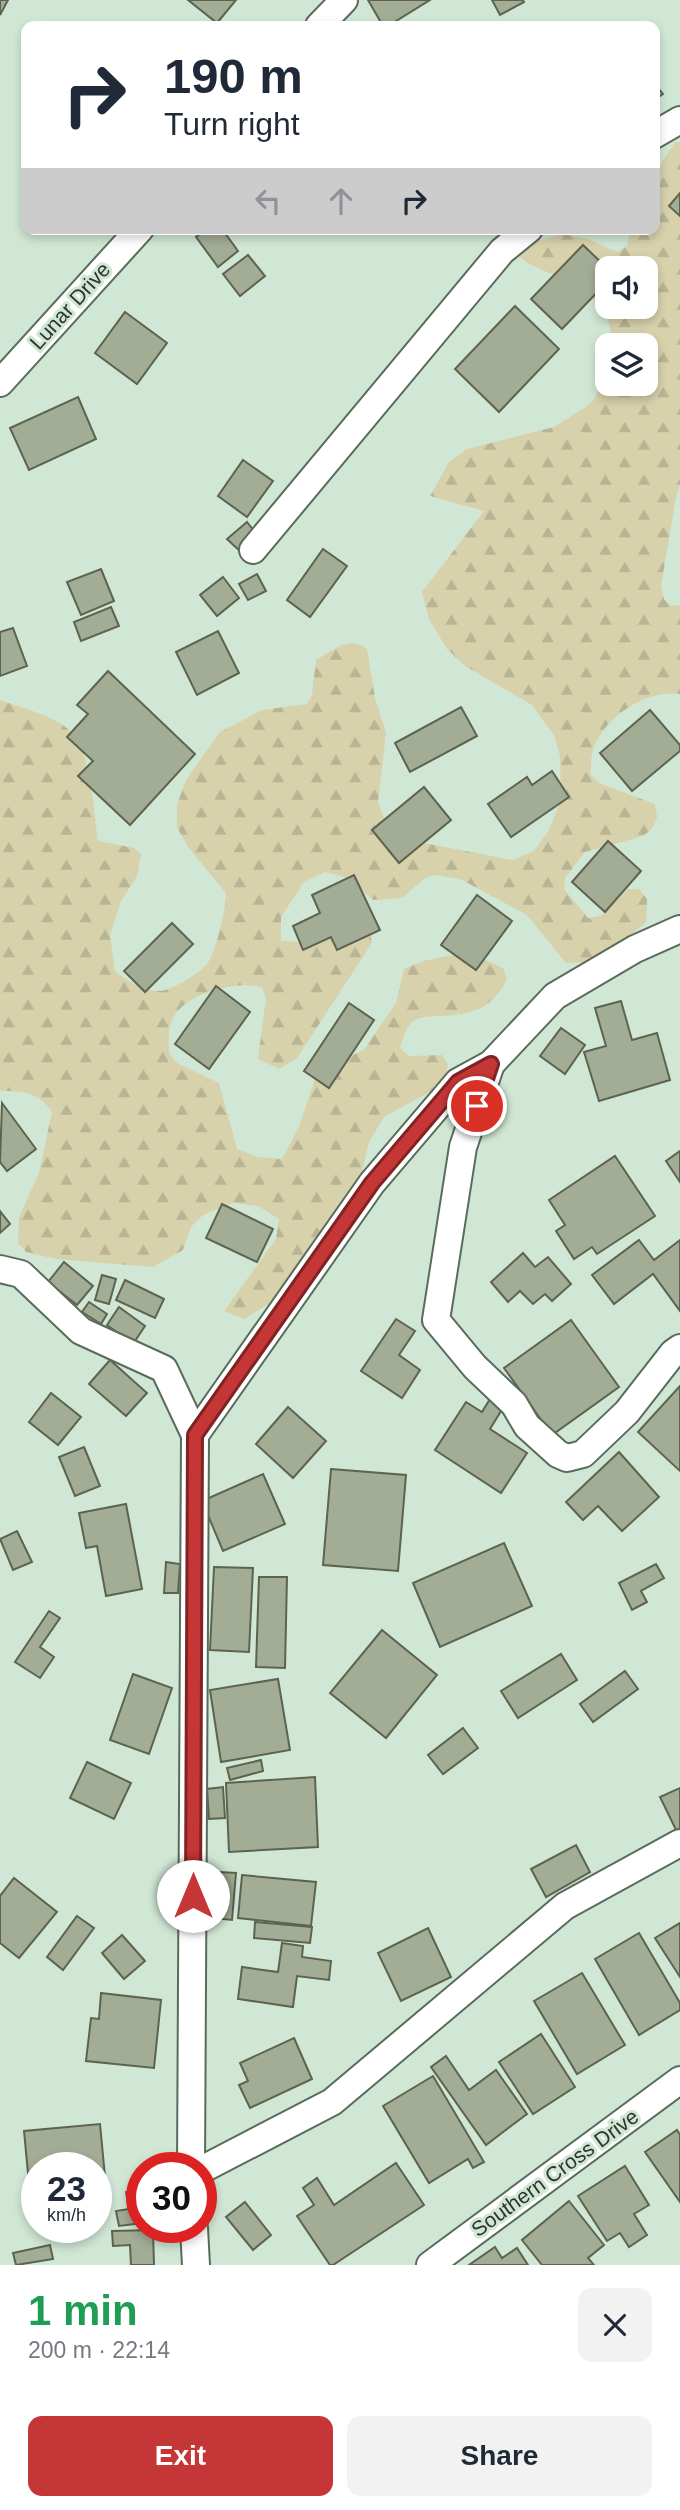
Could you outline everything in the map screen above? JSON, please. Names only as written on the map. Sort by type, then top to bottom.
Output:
[{"type":"street","points":[[325,21],[344,0]]},
{"type":"street","points":[[660,132],[680,120]]},
{"type":"street","name":"Lunar Drive","points":[[0,383],[135,235]]},
{"type":"street","points":[[253,550],[502,251],[522,235]]},
{"type":"street","points":[[195,1435],[372,1183],[458,1082],[491,1064],[555,996],[635,948],[680,929]]},
{"type":"street","points":[[491,1064],[463,1147],[436,1320],[475,1367],[514,1404],[527,1426],[558,1454],[567,1458],[583,1454],[627,1412],[673,1353],[680,1348]]},
{"type":"street","points":[[0,1269],[21,1274],[81,1331],[164,1369],[195,1435],[191,2152]]},
{"type":"street","points":[[217,2162],[332,2102],[565,1906],[680,1843]]},
{"type":"street","name":"Southern Cross Drive","points":[[430,2265],[680,2080]]},
{"type":"street","points":[[195,2243],[196,2265]]},
{"type":"green space","points":[[675,142],[680,142],[680,486],[661,586],[664,599],[671,606],[680,605],[680,694],[641,700],[618,715],[600,735],[593,749],[590,774],[599,783],[655,804],[657,817],[652,829],[643,836],[585,852],[565,878],[564,889],[588,918],[601,916],[628,889],[639,889],[647,899],[646,922],[599,962],[566,963],[527,915],[460,879],[435,875],[425,878],[402,898],[373,900],[347,878],[325,872],[304,882],[281,917],[281,941],[304,942],[360,928],[370,932],[372,943],[297,1058],[279,1069],[258,1059],[266,999],[262,987],[237,986],[209,992],[184,1005],[175,1014],[170,1025],[169,1053],[177,1063],[219,1083],[237,1149],[258,1157],[282,1159],[299,1127],[315,1079],[333,1064],[364,1050],[396,1003],[404,969],[423,961],[469,952],[503,968],[507,979],[495,998],[470,1012],[415,1020],[404,1034],[400,1048],[409,1056],[442,1055],[448,1064],[446,1075],[428,1093],[384,1117],[369,1142],[361,1177],[275,1300],[244,1319],[224,1311],[276,1239],[279,1219],[258,1206],[233,1203],[203,1215],[191,1227],[183,1250],[153,1267],[56,1259],[26,1252],[18,1243],[19,1217],[39,1173],[52,1112],[42,1100],[30,1094],[0,1091],[0,700],[39,713],[58,722],[74,735],[80,744],[88,770],[98,841],[134,848],[141,854],[137,876],[121,901],[110,935],[115,971],[130,982],[147,989],[159,991],[171,988],[206,965],[215,947],[223,918],[226,893],[188,847],[177,827],[177,805],[186,780],[220,732],[262,710],[307,704],[312,694],[316,660],[341,646],[354,643],[367,649],[375,698],[386,733],[378,803],[389,830],[398,838],[513,860],[534,851],[548,832],[561,800],[560,756],[554,735],[532,705],[465,666],[447,649],[429,619],[422,592],[484,511],[430,496],[449,462],[467,449],[554,427],[587,406],[596,396],[658,396],[658,333],[611,333],[608,319],[658,319],[658,256],[595,256],[595,300],[587,290],[527,263],[519,256],[518,246],[568,235],[588,239],[617,252],[627,246],[629,235],[660,235],[660,165]]},
{"type":"building","points":[[0,0],[8,0],[0,15]]},
{"type":"building","points":[[188,0],[236,0],[219,21],[214,21]]},
{"type":"building","points":[[368,0],[430,0],[396,21],[380,21]]},
{"type":"building","points":[[492,0],[523,0],[524,2],[500,15]]},
{"type":"building","points":[[680,193],[680,216],[669,206]]},
{"type":"building","points":[[226,235],[238,251],[218,267],[196,237]]},
{"type":"building","points":[[583,245],[595,256],[595,295],[562,329],[531,299]]},
{"type":"building","points":[[248,255],[265,276],[240,296],[223,274]]},
{"type":"building","points":[[515,306],[559,349],[499,412],[455,369]]},
{"type":"building","points":[[125,312],[167,343],[137,384],[95,353]]},
{"type":"building","points":[[78,397],[96,439],[29,470],[10,428]]},
{"type":"building","points":[[243,460],[273,481],[247,517],[218,496]]},
{"type":"building","points":[[247,522],[258,536],[242,553],[227,539]]},
{"type":"building","points":[[323,549],[347,566],[310,617],[287,600]]},
{"type":"building","points":[[101,569],[114,601],[81,615],[67,582]]},
{"type":"building","points":[[257,574],[266,591],[248,600],[239,584]]},
{"type":"building","points":[[223,577],[239,598],[217,616],[200,595]]},
{"type":"building","points":[[111,607],[119,626],[81,641],[74,622]]},
{"type":"building","points":[[13,628],[27,666],[0,676],[0,632]]},
{"type":"building","points":[[218,631],[239,673],[197,695],[176,652]]},
{"type":"building","points":[[108,671],[195,754],[130,825],[78,776],[93,761],[67,737],[88,714],[77,705]]},
{"type":"building","points":[[461,707],[477,736],[410,772],[395,743]]},
{"type":"building","points":[[650,710],[680,745],[680,751],[632,791],[600,753]]},
{"type":"building","points":[[552,771],[569,797],[511,837],[488,804],[527,777],[532,785]]},
{"type":"building","points":[[424,787],[451,820],[399,863],[372,830]]},
{"type":"building","points":[[608,841],[641,871],[605,912],[572,882]]},
{"type":"building","points":[[354,875],[380,930],[337,950],[331,937],[303,950],[293,926],[320,913],[312,895]]},
{"type":"building","points":[[477,895],[512,921],[476,970],[441,945]]},
{"type":"building","points":[[172,923],[193,944],[145,992],[124,971]]},
{"type":"building","points":[[216,986],[250,1012],[209,1069],[175,1044]]},
{"type":"building","points":[[621,1001],[632,1040],[657,1033],[670,1080],[599,1101],[584,1052],[606,1046],[595,1008]]},
{"type":"building","points":[[349,1003],[374,1020],[329,1088],[304,1071]]},
{"type":"building","points":[[561,1028],[585,1045],[565,1074],[540,1056]]},
{"type":"building","points":[[2,1103],[36,1149],[7,1171],[0,1162]]},
{"type":"building","points":[[680,1151],[680,1182],[666,1161]]},
{"type":"building","points":[[615,1156],[655,1216],[597,1254],[592,1247],[574,1259],[556,1231],[565,1225],[549,1200]]},
{"type":"building","points":[[222,1204],[273,1229],[257,1262],[206,1238]]},
{"type":"building","points":[[0,1211],[10,1224],[0,1233]]},
{"type":"building","points":[[639,1240],[654,1260],[680,1240],[680,1311],[653,1274],[614,1304],[592,1275]]},
{"type":"building","points":[[523,1253],[535,1267],[548,1257],[571,1284],[552,1301],[545,1294],[533,1304],[520,1291],[508,1302],[491,1282]]},
{"type":"building","points":[[64,1262],[93,1286],[77,1305],[48,1282]]},
{"type":"building","points":[[102,1275],[116,1279],[109,1304],[95,1300]]},
{"type":"building","points":[[125,1280],[164,1299],[155,1318],[116,1300]]},
{"type":"building","points":[[89,1302],[107,1314],[101,1324],[82,1312]]},
{"type":"building","points":[[119,1307],[145,1326],[133,1344],[107,1325]]},
{"type":"building","points":[[396,1319],[415,1331],[399,1355],[420,1370],[402,1398],[361,1371]]},
{"type":"building","points":[[571,1320],[619,1387],[552,1435],[504,1368]]},
{"type":"building","points":[[110,1360],[147,1393],[126,1416],[89,1384]]},
{"type":"building","points":[[680,1386],[680,1471],[638,1432]]},
{"type":"building","points":[[51,1393],[81,1417],[58,1445],[29,1422]]},
{"type":"building","points":[[493,1394],[506,1403],[490,1429],[527,1453],[501,1493],[435,1450],[466,1402],[482,1412]]},
{"type":"building","points":[[288,1407],[326,1441],[293,1478],[256,1444]]},
{"type":"building","points":[[84,1447],[100,1486],[75,1496],[59,1457]]},
{"type":"building","points":[[619,1452],[659,1497],[622,1531],[598,1506],[583,1520],[566,1502]]},
{"type":"building","points":[[331,1469],[406,1475],[398,1571],[323,1565]]},
{"type":"building","points":[[263,1474],[285,1524],[223,1551],[202,1501]]},
{"type":"building","points":[[126,1504],[142,1589],[106,1596],[97,1546],[86,1548],[79,1513]]},
{"type":"building","points":[[17,1531],[32,1562],[13,1570],[0,1539]]},
{"type":"building","points":[[504,1543],[532,1606],[440,1647],[413,1583]]},
{"type":"building","points":[[166,1562],[180,1564],[178,1593],[164,1593]]},
{"type":"building","points":[[656,1564],[664,1578],[641,1591],[647,1602],[632,1610],[619,1583]]},
{"type":"building","points":[[214,1567],[253,1568],[249,1652],[210,1650]]},
{"type":"building","points":[[259,1577],[287,1577],[285,1668],[256,1667]]},
{"type":"building","points":[[49,1611],[60,1618],[40,1647],[54,1657],[40,1678],[15,1662]]},
{"type":"building","points":[[382,1630],[437,1675],[386,1738],[330,1693]]},
{"type":"building","points":[[561,1654],[577,1680],[518,1718],[501,1691]]},
{"type":"building","points":[[625,1671],[638,1689],[593,1722],[580,1704]]},
{"type":"building","points":[[133,1674],[172,1688],[149,1754],[110,1740]]},
{"type":"building","points":[[278,1679],[290,1750],[221,1762],[210,1690]]},
{"type":"building","points":[[463,1728],[478,1748],[443,1774],[428,1755]]},
{"type":"building","points":[[261,1760],[263,1771],[230,1780],[227,1768]]},
{"type":"building","points":[[87,1762],[131,1783],[114,1819],[70,1798]]},
{"type":"building","points":[[315,1777],[318,1847],[229,1852],[226,1783]]},
{"type":"building","points":[[223,1787],[225,1818],[209,1819],[207,1789]]},
{"type":"building","points":[[680,1788],[680,1834],[678,1834],[660,1797]]},
{"type":"building","points":[[576,1845],[590,1872],[546,1897],[531,1869]]},
{"type":"building","points":[[219,1872],[236,1873],[232,1920],[215,1918]]},
{"type":"building","points":[[242,1875],[316,1882],[311,1926],[238,1918]]},
{"type":"building","points":[[14,1878],[57,1912],[19,1958],[0,1943],[0,1896]]},
{"type":"building","points":[[77,1916],[94,1928],[63,1970],[47,1957]]},
{"type":"building","points":[[255,1922],[312,1927],[310,1943],[254,1938]]},
{"type":"building","points":[[680,1923],[680,1977],[655,1938]]},
{"type":"building","points":[[428,1928],[451,1977],[401,2001],[378,1953]]},
{"type":"building","points":[[639,1933],[680,2003],[680,2010],[639,2035],[595,1959]]},
{"type":"building","points":[[122,1935],[145,1961],[124,1979],[102,1953]]},
{"type":"building","points":[[282,1943],[303,1946],[302,1957],[331,1961],[329,1980],[297,1976],[293,2007],[238,1999],[242,1967],[278,1972]]},
{"type":"building","points":[[582,1973],[625,2045],[577,2074],[534,2001]]},
{"type":"building","points":[[101,1993],[161,2000],[154,2068],[86,2061],[91,2018],[99,2019]]},
{"type":"building","points":[[541,2034],[575,2087],[533,2114],[499,2062]]},
{"type":"building","points":[[294,2038],[312,2079],[250,2108],[239,2085],[248,2081],[240,2063]]},
{"type":"building","points":[[446,2056],[469,2090],[496,2070],[527,2114],[486,2145],[431,2067]]},
{"type":"building","points":[[433,2076],[484,2162],[473,2168],[468,2159],[429,2183],[383,2106]]},
{"type":"building","points":[[100,2124],[103,2152],[26,2152],[24,2131]]},
{"type":"building","points":[[677,2130],[680,2135],[680,2202],[645,2152]]},
{"type":"building","points":[[396,2163],[424,2205],[330,2265],[297,2216],[314,2205],[303,2188],[317,2178],[334,2205]]},
{"type":"building","points":[[625,2166],[649,2205],[634,2214],[647,2235],[629,2247],[620,2233],[607,2241],[578,2196]]},
{"type":"building","points":[[569,2201],[604,2245],[588,2258],[594,2265],[542,2265],[522,2240]]},
{"type":"building","points":[[245,2202],[271,2235],[253,2250],[226,2217]]},
{"type":"building","points":[[126,2209],[126,2225],[119,2226],[116,2211]]},
{"type":"building","points":[[112,2231],[126,2231],[126,2243],[153,2243],[154,2265],[131,2265],[130,2245],[113,2246]]},
{"type":"building","points":[[50,2245],[53,2259],[16,2265],[13,2253]]},
{"type":"building","points":[[495,2247],[502,2258],[517,2248],[528,2265],[469,2265]]},
{"type":"route","points":[[193,1896],[195,1435],[372,1183],[458,1082],[491,1064],[477,1106]]}]
